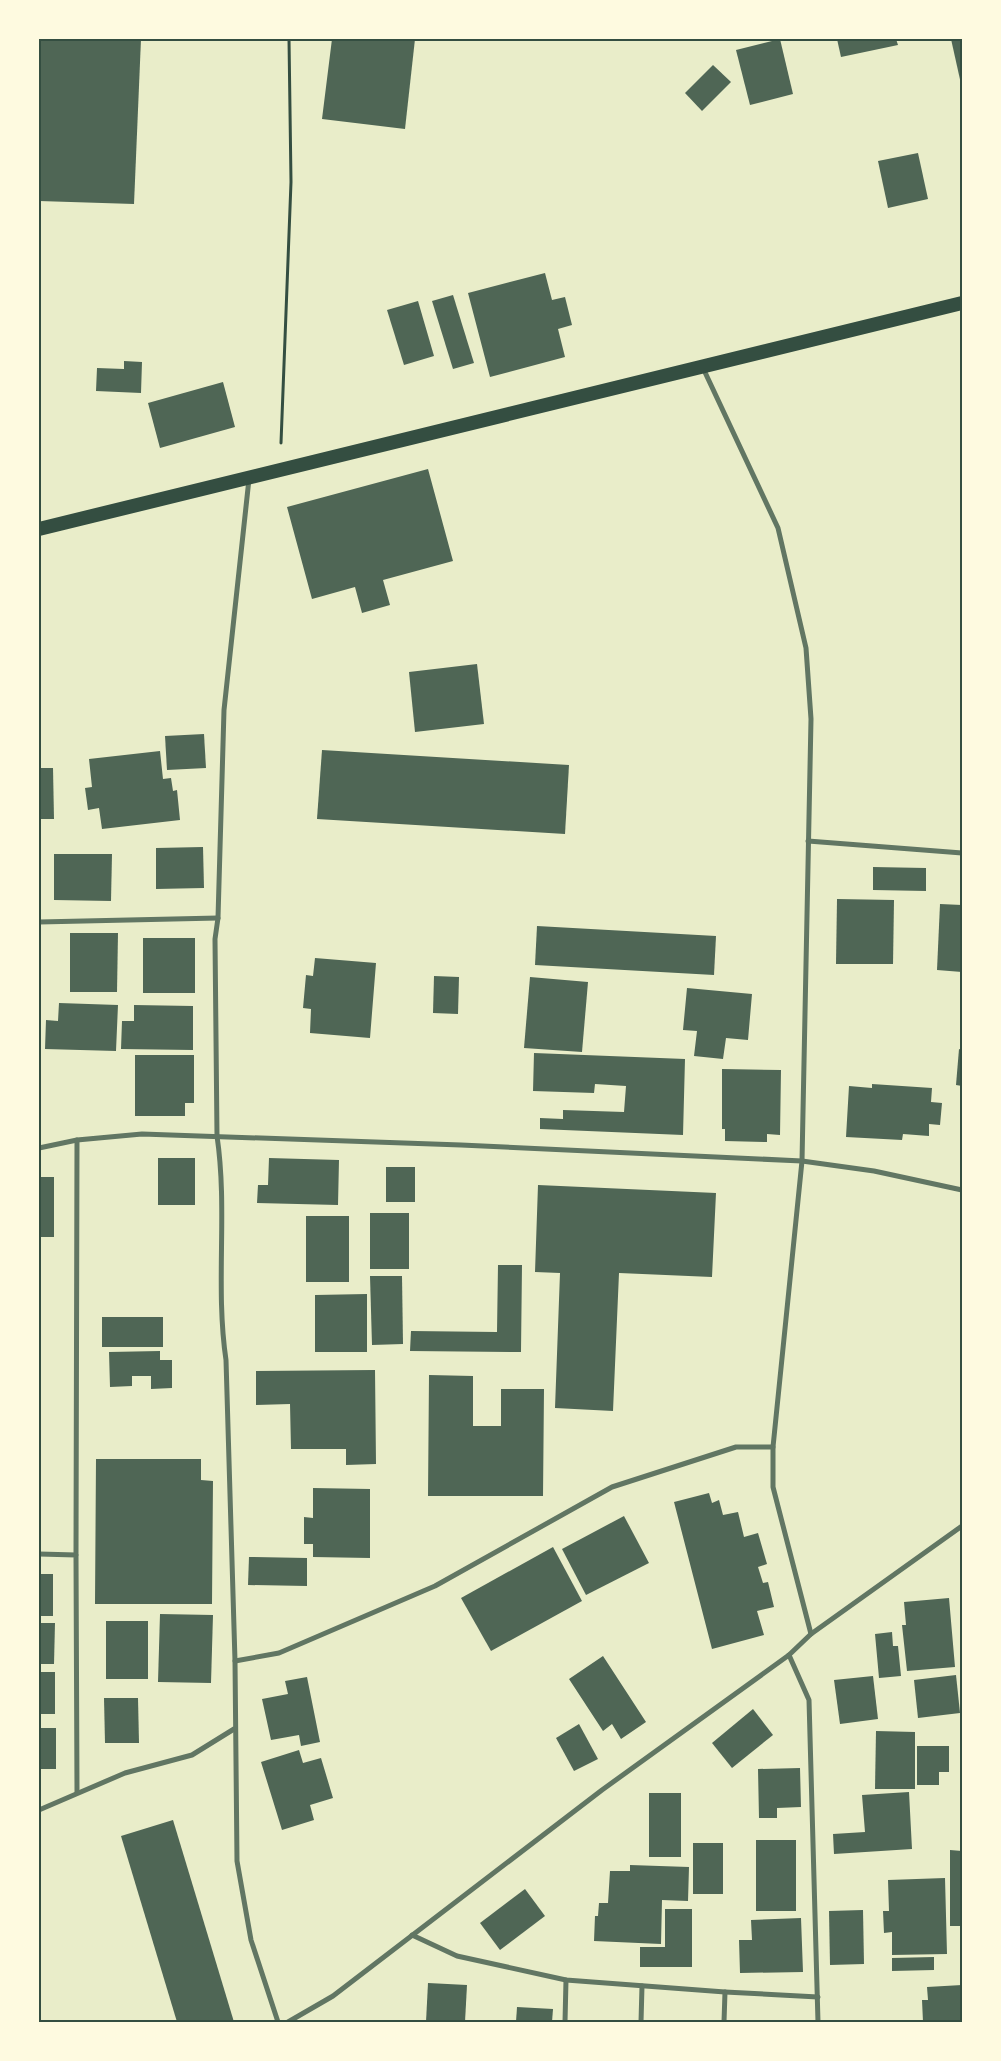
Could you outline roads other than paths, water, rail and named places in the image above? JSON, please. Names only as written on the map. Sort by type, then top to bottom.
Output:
[{"type":"highway","points":[[39,529],[249,479],[281,468],[962,303]]},
{"type":"street","points":[[702,365],[778,528],[806,648],[811,719],[802,1161],[773,1446],[773,1487],[811,1634]]},
{"type":"street","points":[[249,479],[224,710],[218,918],[215,939],[217,1136],[222,1168],[221,1328],[226,1360],[235,1661],[234,1729],[237,1861],[251,1940],[278,2022]]},
{"type":"street","points":[[808,841],[962,853]]},
{"type":"street","points":[[39,922],[218,918]]},
{"type":"street","points":[[39,1148],[77,1140],[142,1134],[802,1161],[874,1171],[962,1190]]},
{"type":"street","points":[[77,1140],[77,1792]]},
{"type":"street","points":[[235,1661],[279,1653],[435,1586],[612,1487],[736,1447],[773,1446]]},
{"type":"street","points":[[288,2022],[333,1996],[602,1790],[789,1655],[811,1634],[962,1526]]},
{"type":"street","points":[[39,1554],[76,1555]]},
{"type":"street","points":[[789,1655],[809,1700],[818,2022]]},
{"type":"street","points":[[39,1810],[77,1792],[125,1773],[192,1755],[234,1729]]},
{"type":"street","points":[[412,1935],[457,1956],[566,1980],[818,1997]]},
{"type":"street","points":[[565,2022],[566,1980]]},
{"type":"street","points":[[641,2022],[642,1986]]},
{"type":"street","points":[[724,2022],[725,1992]]}]
